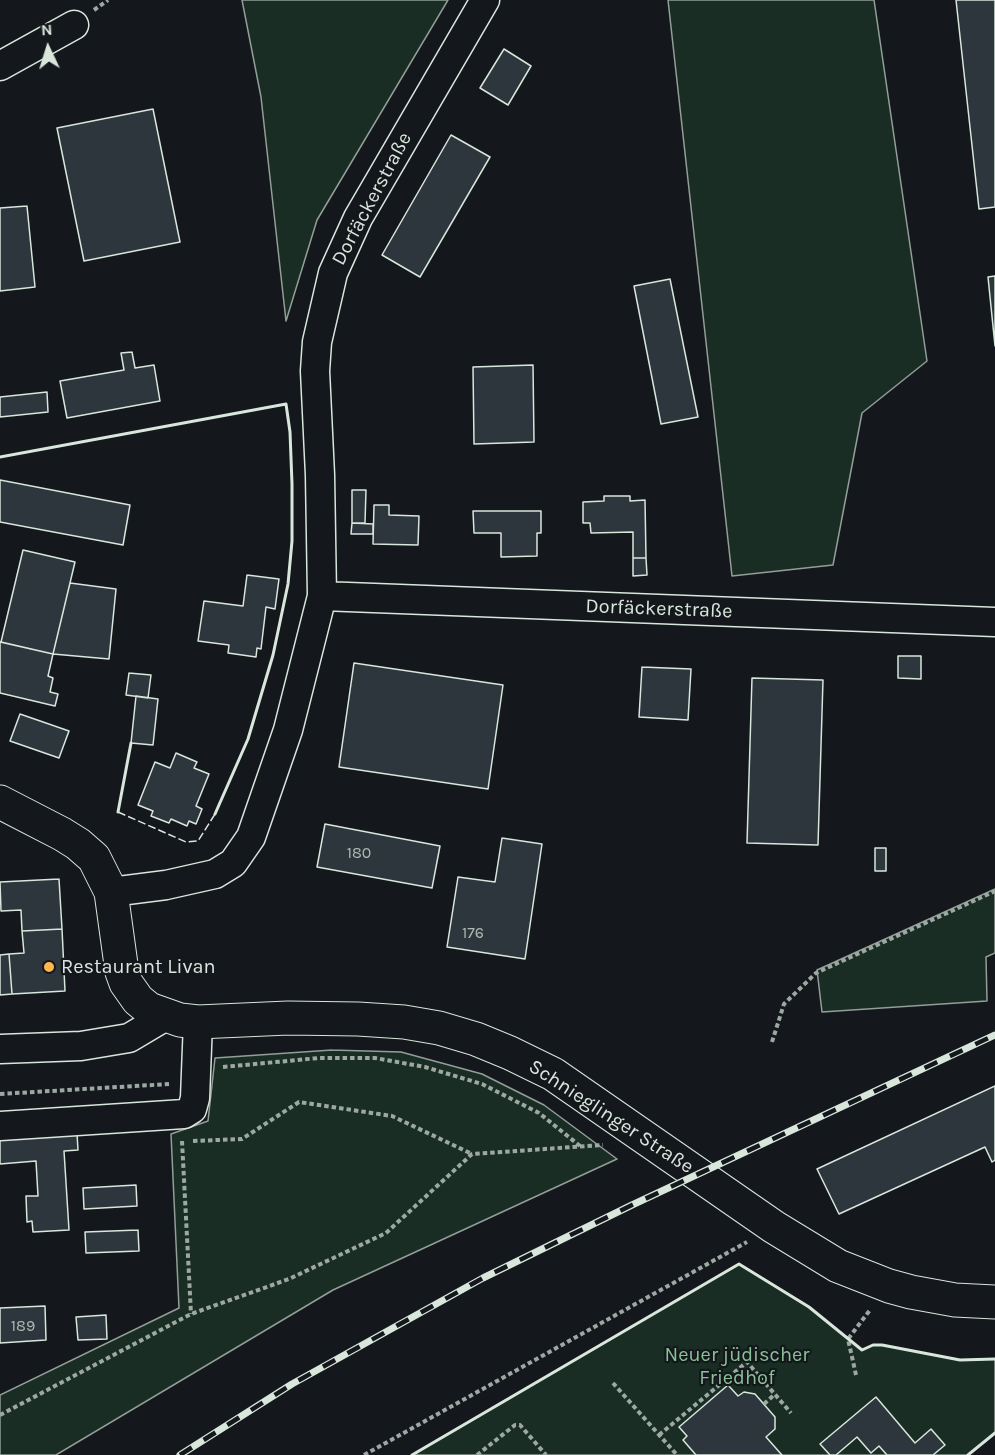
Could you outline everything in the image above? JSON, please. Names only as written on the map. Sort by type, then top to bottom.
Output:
[{"type":"main road","name":"Schnieglinger Straße","points":[[0,802],[78,844],[94,858],[111,892],[122,972],[126,983],[138,1000],[149,1009],[180,1020],[198,1022],[288,1018],[404,1022],[439,1028],[476,1039],[554,1074],[774,1227],[838,1266],[889,1286],[955,1300],[995,1302]]},
{"type":"street","name":"Dorfäckerstraße","points":[[111,892],[192,880],[215,874],[233,863],[250,837],[288,730],[322,596],[315,371],[317,342],[333,273],[358,218],[485,0]]},
{"type":"street","points":[[0,66],[74,25]]},
{"type":"street","name":"Dorfäckerstraße","points":[[322,596],[995,622]]},
{"type":"street","points":[[0,1049],[81,1046],[129,1038],[166,1016]]},
{"type":"street","points":[[0,1126],[180,1127],[184,1114],[192,1109],[195,1098],[198,1022]]},
{"type":"path","points":[[772,1042],[784,1004],[816,973],[995,891]]},
{"type":"path","points":[[0,1094],[196,1076],[319,1058],[375,1058],[425,1067],[482,1084],[539,1113],[581,1146]]},
{"type":"path","points":[[190,1314],[180,1127],[242,1138],[299,1102],[392,1116],[472,1154],[603,1145]]},
{"type":"path","points":[[0,1415],[190,1314],[290,1279],[386,1233],[472,1154]]},
{"type":"path","points":[[364,1455],[774,1227]]},
{"type":"path","points":[[856,1375],[848,1339],[889,1286]]},
{"type":"path","points":[[659,1435],[747,1362],[791,1413]]},
{"type":"path","points":[[613,1383],[677,1455]]},
{"type":"path","points":[[764,1404],[776,1394]]},
{"type":"path","points":[[477,1455],[515,1425],[520,1425],[546,1455]]},
{"type":"green space","points":[[242,0],[448,0],[317,220],[286,321],[261,97]]},
{"type":"green space","points":[[668,0],[874,0],[927,361],[862,413],[833,565],[732,576]]},
{"type":"green space","points":[[995,889],[995,953],[986,957],[987,1001],[822,1012],[817,970]]},
{"type":"green space","points":[[332,1050],[401,1052],[482,1074],[544,1105],[617,1159],[333,1290],[56,1455],[0,1455],[0,1395],[179,1308],[171,1134],[208,1121],[215,1058]]},
{"type":"green space","name":"Neuer jüdischer Friedhof","points":[[739,1264],[809,1307],[862,1350],[873,1345],[882,1345],[960,1360],[995,1359],[995,1433],[968,1455],[412,1455]]},
{"type":"building","points":[[956,0],[995,0],[995,207],[979,209]]},
{"type":"building","points":[[504,49],[531,66],[508,105],[480,88]]},
{"type":"building","points":[[153,109],[180,242],[84,261],[57,128]]},
{"type":"building","points":[[451,135],[490,157],[420,277],[382,255]]},
{"type":"building","points":[[27,206],[35,287],[0,291],[0,208]]},
{"type":"building","points":[[995,276],[995,346],[988,277]]},
{"type":"building","points":[[670,279],[698,417],[661,424],[634,286]]},
{"type":"building","points":[[132,352],[135,368],[154,365],[160,401],[67,418],[60,381],[124,370],[121,353]]},
{"type":"building","points":[[533,365],[534,442],[474,444],[473,367]]},
{"type":"building","points":[[47,392],[48,412],[0,417],[0,397]]},
{"type":"building","points":[[0,480],[130,505],[123,545],[0,522]]},
{"type":"building","points":[[352,490],[366,490],[365,523],[352,523]]},
{"type":"building","points":[[604,496],[630,496],[630,501],[645,500],[646,558],[633,558],[633,532],[591,533],[590,523],[583,523],[583,502],[604,501]]},
{"type":"building","points":[[374,505],[389,505],[389,515],[419,516],[418,545],[373,544]]},
{"type":"building","points":[[473,511],[541,511],[541,533],[537,533],[537,556],[501,557],[501,533],[474,533]]},
{"type":"building","points":[[352,523],[373,524],[373,534],[351,534]]},
{"type":"building","points":[[23,550],[75,562],[53,654],[1,642]]},
{"type":"building","points":[[633,558],[646,558],[647,575],[633,576]]},
{"type":"building","points":[[247,575],[279,579],[275,609],[266,607],[261,649],[257,648],[256,657],[228,653],[229,645],[198,641],[204,601],[243,606]]},
{"type":"building","points":[[70,583],[116,589],[109,659],[53,654]]},
{"type":"building","points":[[0,642],[53,654],[48,676],[53,678],[50,692],[58,694],[55,706],[0,693]]},
{"type":"building","points":[[898,656],[921,656],[921,679],[898,678]]},
{"type":"building","points":[[354,663],[503,685],[488,789],[339,767]]},
{"type":"building","points":[[642,667],[691,669],[688,720],[639,717]]},
{"type":"building","points":[[129,673],[151,675],[148,698],[126,695]]},
{"type":"building","points":[[752,678],[823,680],[818,845],[747,843]]},
{"type":"building","points":[[136,696],[158,699],[153,745],[131,743]]},
{"type":"building","points":[[20,714],[69,731],[59,758],[10,741]]},
{"type":"building","points":[[176,753],[197,762],[194,768],[209,774],[196,806],[202,809],[196,824],[189,821],[187,826],[171,819],[169,823],[151,816],[153,811],[138,805],[155,762],[170,768]]},
{"type":"building","points":[[325,824],[440,846],[432,888],[317,867]]},
{"type":"building","points":[[502,838],[542,844],[525,959],[447,947],[458,877],[495,882]]},
{"type":"building","points":[[875,848],[886,848],[886,871],[875,871]]},
{"type":"building","points":[[59,879],[62,929],[22,931],[21,910],[1,911],[0,882]]},
{"type":"building","points":[[62,929],[65,991],[12,994],[9,954],[24,953],[22,931]]},
{"type":"building","points":[[9,954],[12,994],[0,995],[0,955]]},
{"type":"building","points":[[995,1086],[995,1160],[992,1162],[985,1147],[839,1214],[817,1169]]},
{"type":"building","points":[[77,1133],[78,1150],[64,1151],[69,1230],[33,1232],[32,1221],[27,1222],[26,1196],[38,1196],[36,1161],[0,1164],[0,1139]]},
{"type":"building","points":[[136,1185],[137,1206],[84,1209],[83,1188]]},
{"type":"building","points":[[138,1230],[139,1251],[86,1253],[85,1232]]},
{"type":"building","points":[[45,1306],[46,1340],[0,1343],[0,1308]]},
{"type":"building","points":[[106,1315],[107,1339],[78,1340],[76,1317]]},
{"type":"building","points":[[728,1385],[738,1396],[744,1392],[755,1394],[775,1417],[775,1429],[766,1437],[782,1455],[696,1455],[683,1440],[687,1436],[679,1427]]},
{"type":"building","points":[[876,1397],[915,1443],[931,1429],[945,1445],[933,1455],[887,1455],[879,1446],[871,1453],[857,1437],[836,1455],[830,1455],[820,1444]]},
{"type":"railway","points":[[180,1455],[292,1384],[483,1278],[632,1205],[995,1035]]},
{"type":"fence","points":[[118,812],[186,842],[198,841],[215,814]]},
{"type":"wall","points":[[0,457],[286,404],[290,432],[292,484],[292,541],[288,584],[273,655],[248,739],[215,814]]},
{"type":"wall","points":[[118,812],[131,743]]},
{"type":"wall","points":[[412,1455],[739,1264],[809,1307],[862,1350],[873,1345],[882,1345],[960,1360],[995,1359]]},
{"type":"wall","points":[[968,1455],[995,1433]]},
{"type":"place","name":"Restaurant Livan","points":[[49,967]]}]
